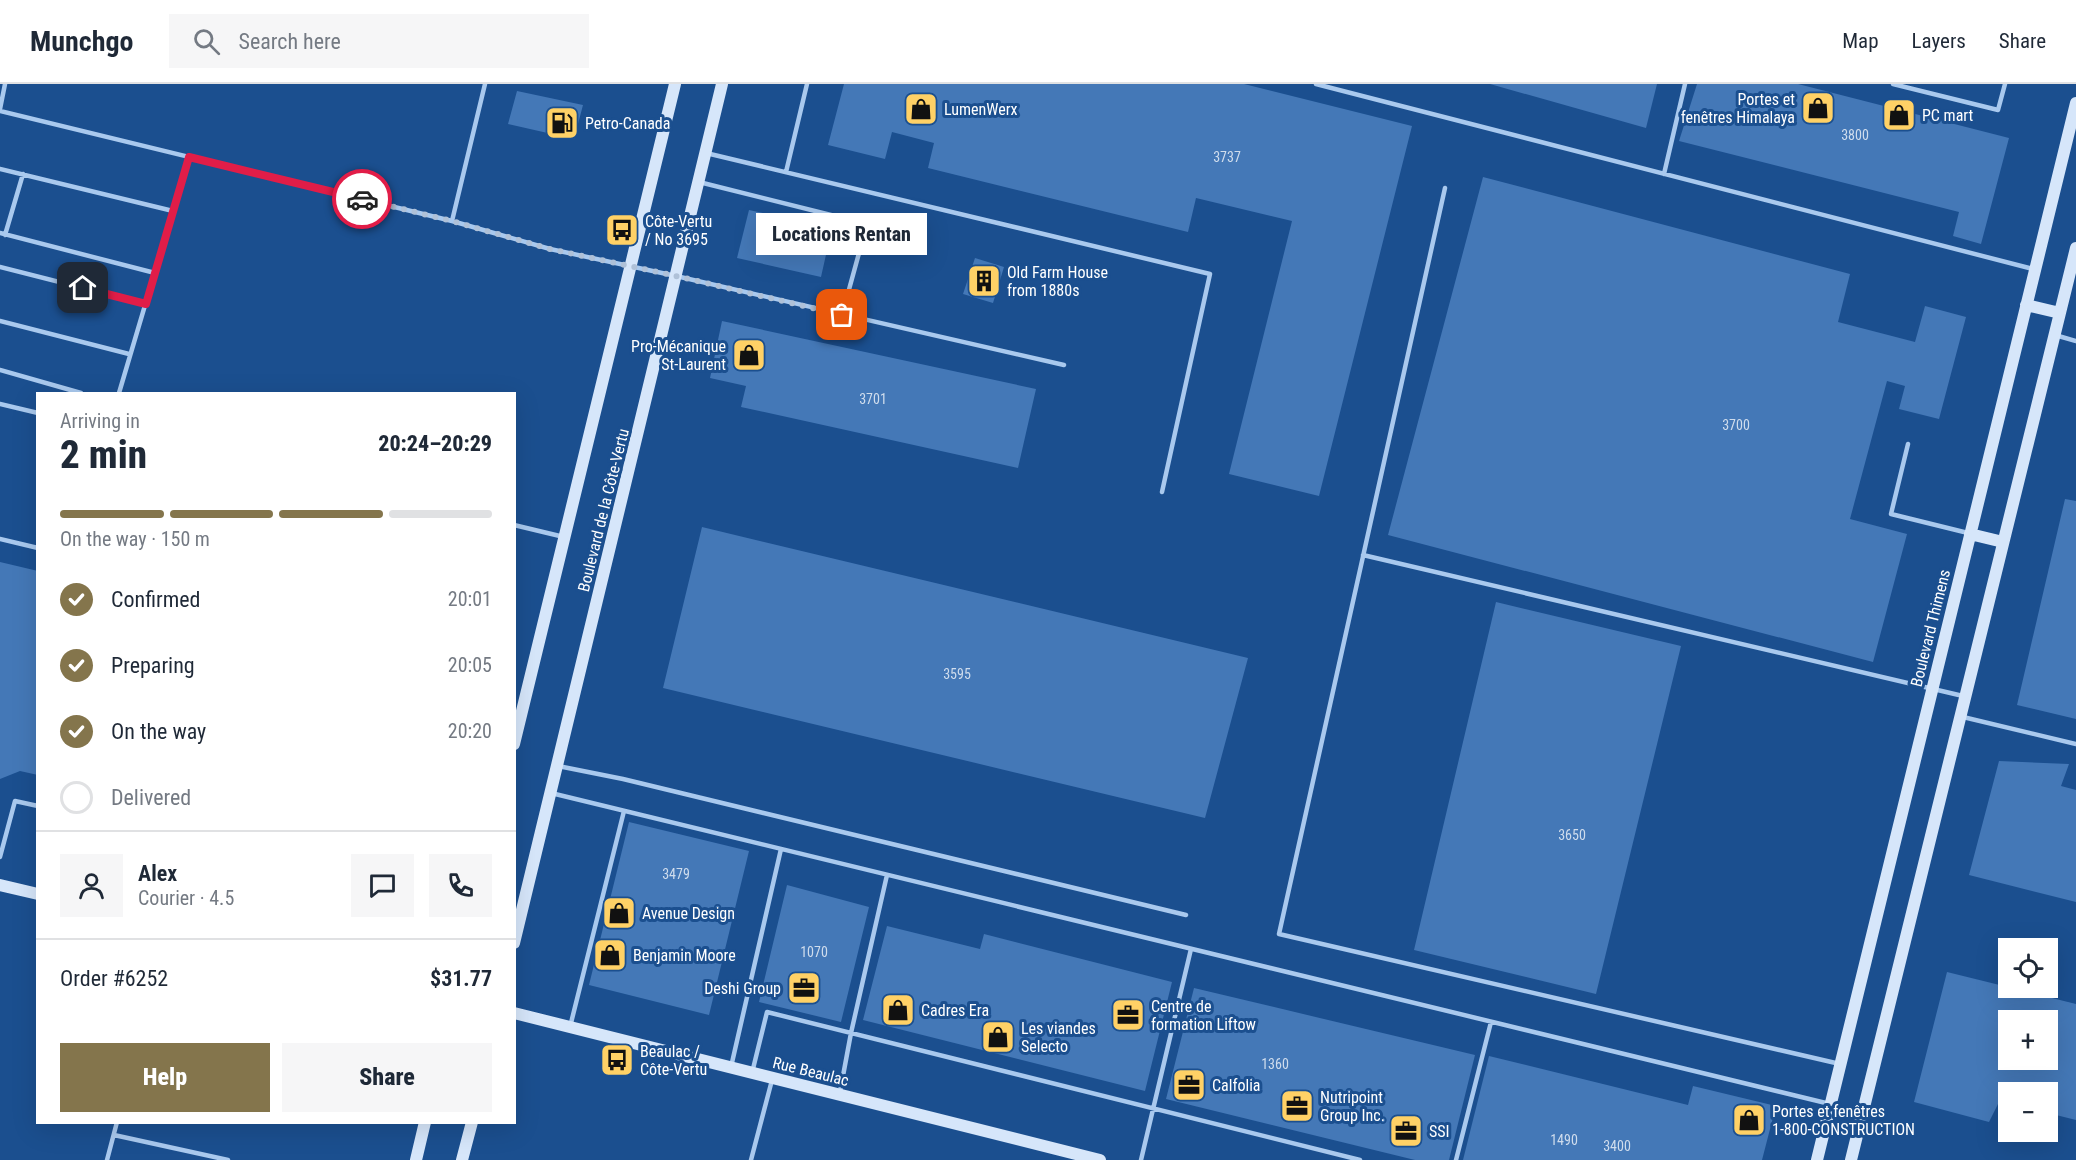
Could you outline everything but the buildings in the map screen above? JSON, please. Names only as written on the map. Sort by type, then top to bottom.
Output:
[{"type":"street","name":"Boulevard de la Côte-Vertu","points":[[516,729],[520,699],[566,537],[675,84]]},
{"type":"street","name":"Boulevard de la Côte-Vertu","points":[[516,936],[722,84]]},
{"type":"street","name":"Boulevard Thimens","points":[[1816,1160],[2076,103]]},
{"type":"street","points":[[1851,1160],[2054,335],[2072,280],[2076,248]]},
{"type":"street","points":[[2026,305],[2060,313]]},
{"type":"street","points":[[1970,534],[2003,542]]},
{"type":"street","points":[[0,885],[36,894]]},
{"type":"street","name":"Rue Beaulac","points":[[516,1014],[1096,1159]]},
{"type":"street","points":[[416,1160],[425,1124]]},
{"type":"street","points":[[462,1160],[471,1124]]},
{"type":"lane","points":[[5,84],[0,110],[452,221],[550,249],[1064,365]]},
{"type":"lane","points":[[452,221],[484,84]]},
{"type":"lane","points":[[786,172],[807,84]]},
{"type":"lane","points":[[1319,84],[2036,269]]},
{"type":"lane","points":[[1664,174],[1684,84]]},
{"type":"lane","points":[[1893,84],[1998,110],[2005,84]]},
{"type":"lane","points":[[706,153],[1210,274],[1162,492]]},
{"type":"lane","points":[[119,392],[189,157]]},
{"type":"lane","points":[[0,169],[173,211]]},
{"type":"lane","points":[[23,174],[3,234],[155,273]]},
{"type":"lane","points":[[699,182],[867,224],[842,315]]},
{"type":"lane","points":[[1444,188],[1279,934],[1840,1064]]},
{"type":"lane","points":[[0,267],[146,304]]},
{"type":"lane","points":[[0,321],[129,354]]},
{"type":"lane","points":[[2054,335],[2076,340]]},
{"type":"lane","points":[[0,370],[77,392]]},
{"type":"lane","points":[[0,404],[36,413]]},
{"type":"lane","points":[[1908,444],[1891,514],[1970,534]]},
{"type":"lane","points":[[516,525],[566,537]]},
{"type":"lane","points":[[0,539],[36,548]]},
{"type":"lane","points":[[1363,555],[1965,697]]},
{"type":"lane","points":[[1960,716],[2076,744]]},
{"type":"lane","points":[[558,765],[1186,915]]},
{"type":"lane","points":[[551,793],[1830,1104]]},
{"type":"lane","points":[[0,857],[15,801],[36,806]]},
{"type":"lane","points":[[570,1027],[624,811]]},
{"type":"lane","points":[[731,1067],[781,849]]},
{"type":"lane","points":[[839,1095],[887,875]]},
{"type":"lane","points":[[1141,1160],[1191,949]]},
{"type":"lane","points":[[752,1073],[766,1012],[1360,1160]]},
{"type":"lane","points":[[1456,1160],[1491,1022]]},
{"type":"lane","points":[[751,1160],[772,1078]]},
{"type":"lane","points":[[107,1160],[117,1124]]},
{"type":"lane","points":[[114,1135],[228,1160]]},
{"type":"way so far","points":[[362,199],[606,263],[676,276],[842,315]]},
{"type":"place","name":"Portes et fenêtres Himalaya","points":[[1818,108]]},
{"type":"place","name":"LumenWerx","points":[[921,109]]},
{"type":"place","name":"PC mart","points":[[1899,115]]},
{"type":"place","name":"Petro-Canada","points":[[562,123]]},
{"type":"place","name":"Côte-Vertu / No 3695","points":[[622,230]]},
{"type":"place","name":"Old Farm House from 1880s","points":[[984,281]]},
{"type":"place","name":"Locations Rentan","points":[[842,315]]},
{"type":"place","name":"Pro-Mécanique St-Laurent","points":[[749,355]]},
{"type":"place","name":"Avenue Design","points":[[619,913]]},
{"type":"place","name":"Benjamin Moore","points":[[610,955]]},
{"type":"place","name":"Deshi Group","points":[[804,988]]},
{"type":"place","name":"Cadres Era","points":[[898,1010]]},
{"type":"place","name":"Centre de formation Liftow","points":[[1128,1015]]},
{"type":"place","name":"Les viandes Selecto","points":[[998,1037]]},
{"type":"place","name":"Beaulac / Côte-Vertu","points":[[617,1060]]},
{"type":"place","name":"Calfolia","points":[[1189,1085]]},
{"type":"place","name":"Nutripoint Group Inc.","points":[[1297,1106]]},
{"type":"place","name":"Portes et fenêtres 1-800-CONSTRUCTION","points":[[1749,1120]]},
{"type":"place","name":"SSI","points":[[1406,1131]]},
{"type":"route","points":[[83,288],[146,304],[189,157],[362,199]]}]
